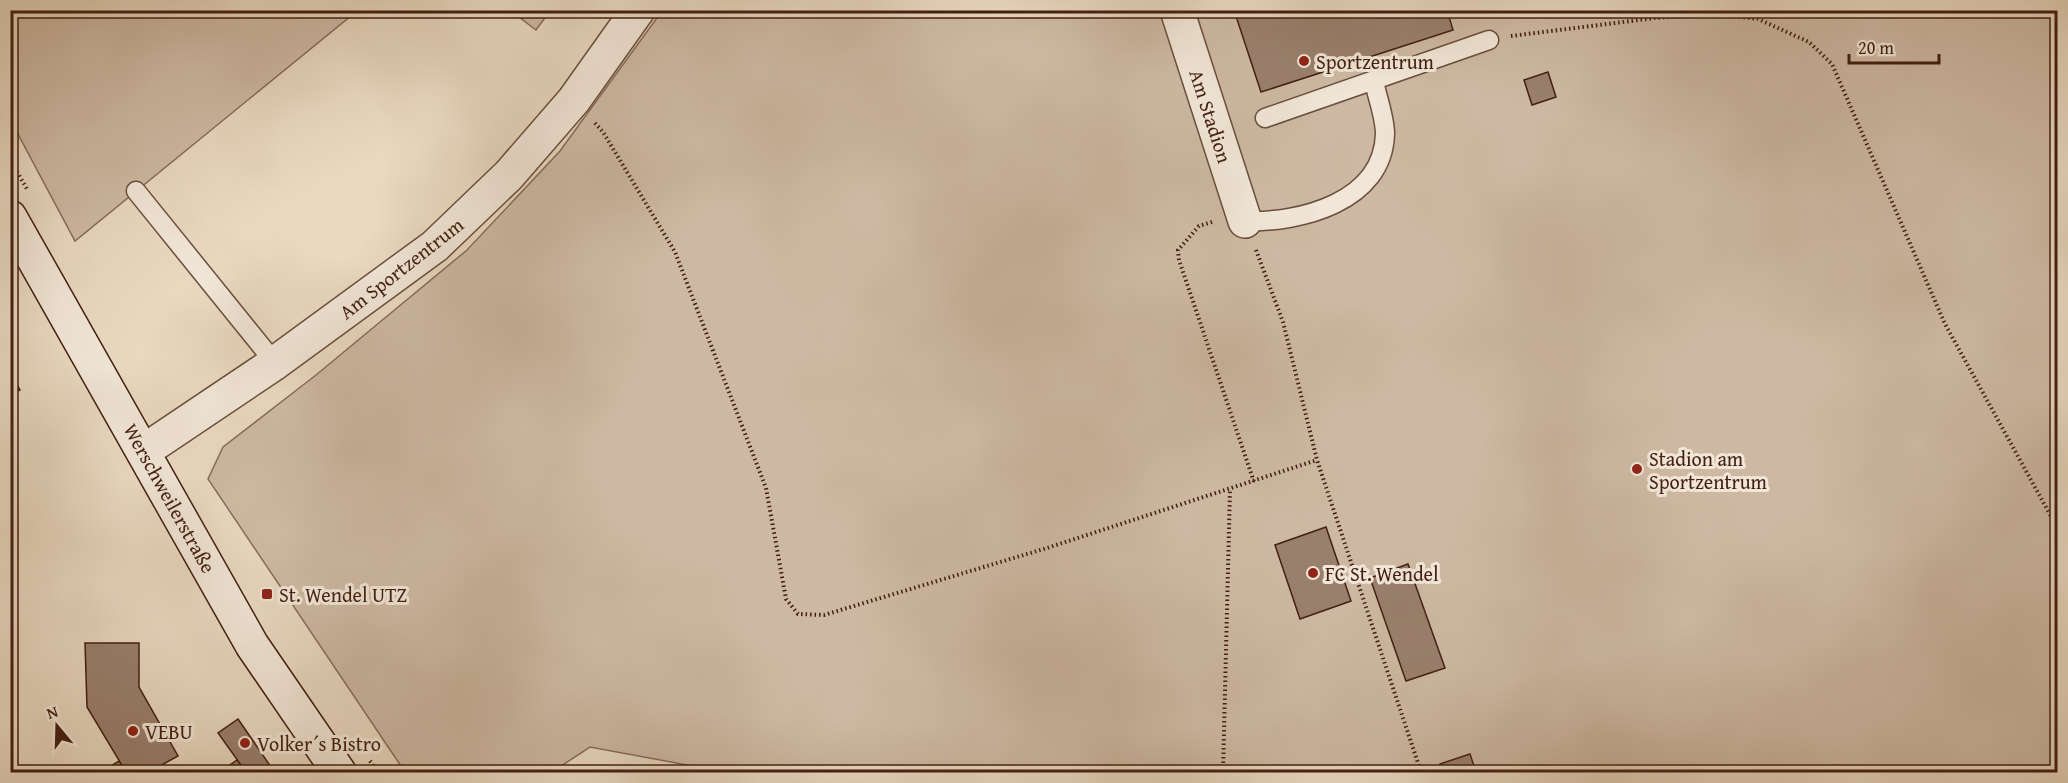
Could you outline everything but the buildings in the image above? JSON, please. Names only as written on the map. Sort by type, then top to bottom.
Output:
[{"type":"street","name":"Am Sportzentrum","points":[[144,451],[275,363],[435,246],[509,176],[574,100],[638,10]]},
{"type":"street","name":"Am Stadion","points":[[1177,10],[1245,221]]},
{"type":"street","name":"Werschweilerstraße","points":[[10,217],[252,645],[339,772]]},
{"type":"lane","points":[[1265,118],[1489,40]]},
{"type":"lane","points":[[1245,221],[1268,222],[1296,216],[1338,203],[1364,186],[1381,159],[1385,133],[1374,81]]},
{"type":"lane","points":[[136,191],[275,363]]},
{"type":"path","points":[[1540,31],[1716,12],[1758,19],[1809,42],[1832,64],[1945,324],[2058,530]]},
{"type":"path","points":[[574,100],[603,132],[675,252],[766,488],[786,599],[798,614],[824,615],[1254,482],[1317,460]]},
{"type":"path","points":[[1254,482],[1179,260],[1178,250],[1199,226],[1220,219],[1245,221],[1283,322],[1317,460],[1421,772]]},
{"type":"path","points":[[1223,772],[1230,489]]},
{"type":"shaded area","points":[[10,11],[357,11],[75,241],[11,121]]},
{"type":"shaded area","points":[[511,11],[550,11],[536,30]]},
{"type":"shaded area","points":[[662,11],[2057,11],[2057,772],[725,772],[590,747],[552,772],[405,772],[208,479],[223,447],[316,375],[467,250],[560,151]]},
{"type":"place","name":"Sportzentrum","points":[[1304,61]]},
{"type":"place","name":"Stadion am Sportzentrum","points":[[1637,469]]},
{"type":"place","name":"FC St. Wendel","points":[[1313,573]]},
{"type":"place","name":"St. Wendel UTZ","points":[[267,594]]},
{"type":"place","name":"VEBU","points":[[133,731]]},
{"type":"place","name":"Volker´s Bistro","points":[[245,743]]}]
